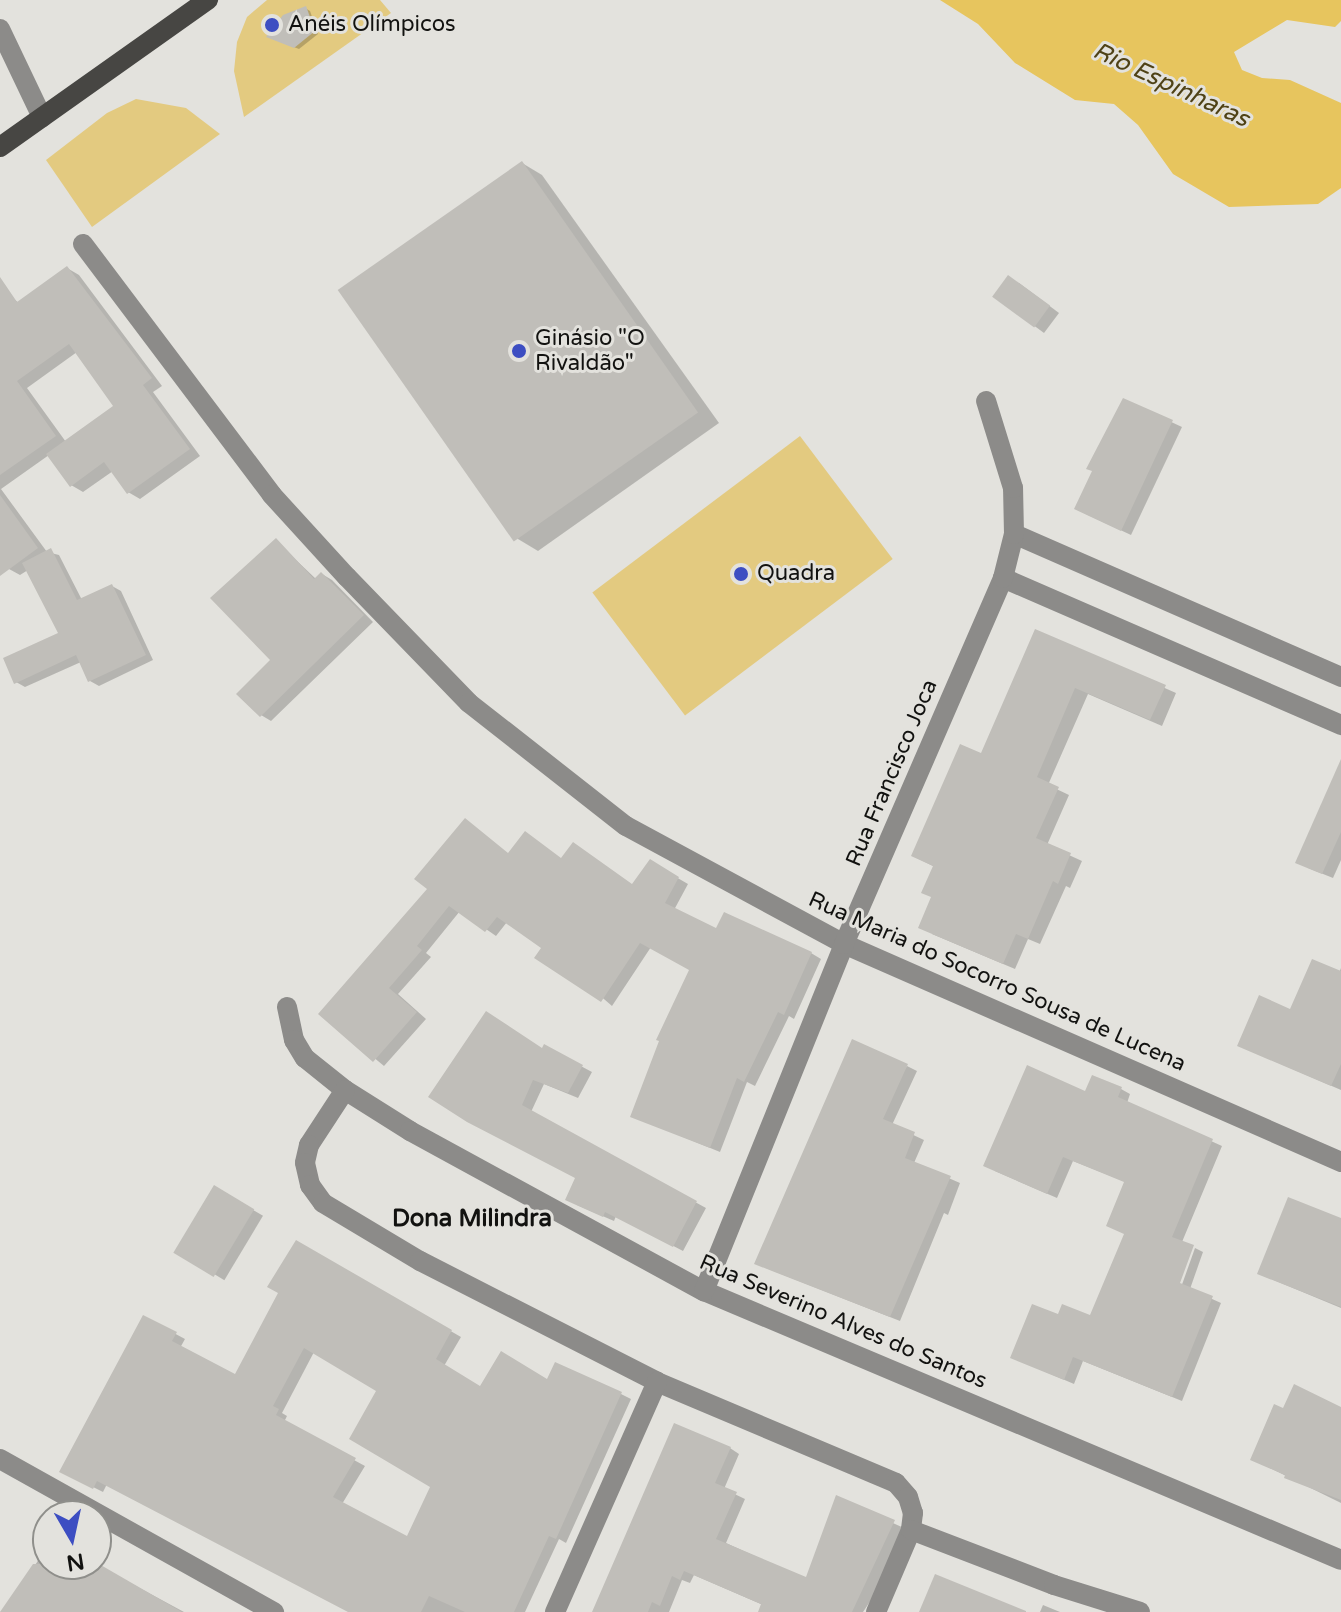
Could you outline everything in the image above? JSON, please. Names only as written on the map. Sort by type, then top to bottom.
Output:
[{"type":"main road","points":[[0,147],[208,0]]},
{"type":"street","points":[[0,29],[42,117]]},
{"type":"street","name":"Rua Maria do Socorro Sousa de Lucena","points":[[83,244],[272,495],[469,703],[626,826],[844,944],[1341,1162]]},
{"type":"street","name":"Rua Francisco Joca","points":[[704,1291],[844,944],[1003,578],[1014,534],[1013,488],[986,401]]},
{"type":"street","points":[[1014,534],[1341,677]]},
{"type":"street","points":[[1003,578],[1341,725]]},
{"type":"street","name":"Rua Severino Alves do Santos","points":[[287,1007],[294,1040],[305,1058],[345,1090],[410,1131],[704,1291],[1341,1560]]},
{"type":"street","points":[[345,1090],[309,1145],[305,1163],[310,1185],[323,1203],[420,1261],[657,1382],[896,1483],[908,1497],[913,1513],[911,1530],[876,1612]]},
{"type":"street","points":[[555,1612],[657,1382]]},
{"type":"street","points":[[0,1459],[274,1612]]},
{"type":"street","points":[[911,1530],[1054,1585],[1140,1612]]},
{"type":"shaded area","points":[[267,0],[380,0],[391,13],[244,117],[234,71],[237,42],[247,17]]},
{"type":"shaded area","points":[[136,99],[186,108],[220,134],[92,227],[46,160],[107,113]]},
{"type":"shaded area","name":"Quadra","points":[[800,436],[893,559],[685,715],[592,592]]},
{"type":"water","name":"Rio Espinharas","points":[[940,0],[1341,0],[1341,21],[1335,27],[1287,20],[1234,52],[1242,70],[1262,78],[1290,80],[1341,103],[1341,188],[1318,204],[1229,207],[1173,174],[1138,125],[1114,104],[1075,100],[1015,63],[978,24]]},
{"type":"building","points":[[306,6],[315,31],[294,48],[266,37],[283,15]]},
{"type":"building","name":"Ginásio \"O Rivaldão\"","points":[[522,161],[698,412],[514,542],[338,290]]},
{"type":"building","points":[[67,266],[152,378],[143,385],[190,449],[127,494],[104,462],[70,487],[46,454],[113,406],[69,344],[17,381],[56,436],[0,475],[0,277],[17,302]]},
{"type":"building","points":[[1008,275],[1050,306],[1034,327],[992,297]]},
{"type":"building","points":[[1123,398],[1173,420],[1121,531],[1074,509],[1092,471],[1086,469]]},
{"type":"building","points":[[0,495],[38,548],[0,576]]},
{"type":"building","points":[[276,538],[314,579],[321,572],[364,615],[260,717],[236,694],[270,660],[210,598]]},
{"type":"building","points":[[51,548],[77,600],[112,584],[146,655],[88,682],[76,655],[14,684],[3,658],[58,633],[22,563]]},
{"type":"building","points":[[1035,629],[1166,685],[1150,720],[1075,688],[1037,777],[1059,787],[1036,838],[1071,853],[1058,884],[1053,881],[1028,939],[1016,934],[1003,964],[918,928],[931,897],[921,893],[933,866],[911,856],[960,744],[981,753]]},
{"type":"building","points":[[1341,759],[1341,832],[1322,874],[1295,863]]},
{"type":"building","points":[[465,818],[508,853],[525,831],[561,858],[573,842],[632,884],[650,859],[679,877],[665,903],[716,928],[724,912],[812,952],[784,1015],[778,1012],[744,1082],[737,1078],[710,1148],[630,1117],[659,1041],[656,1040],[689,970],[640,943],[601,1002],[534,958],[541,948],[497,917],[485,932],[449,906],[417,946],[422,950],[389,988],[417,1012],[373,1062],[318,1014],[427,889],[414,879]]},
{"type":"building","points":[[1312,959],[1341,971],[1341,1064],[1331,1086],[1237,1046],[1259,995],[1290,1009]]},
{"type":"building","points":[[486,1011],[542,1048],[544,1044],[583,1065],[568,1093],[533,1080],[522,1105],[697,1201],[673,1247],[605,1212],[603,1217],[565,1200],[575,1178],[467,1122],[428,1097]]},
{"type":"building","points":[[852,1039],[908,1064],[883,1119],[915,1132],[905,1158],[951,1176],[890,1317],[754,1264]]},
{"type":"building","points":[[1027,1065],[1085,1091],[1092,1075],[1122,1087],[1118,1097],[1213,1139],[1172,1237],[1194,1245],[1180,1283],[1213,1296],[1172,1397],[1073,1357],[1064,1380],[1010,1358],[1032,1304],[1058,1314],[1062,1304],[1090,1315],[1124,1234],[1106,1226],[1124,1182],[1063,1157],[1047,1194],[983,1166]]},
{"type":"building","points":[[214,1185],[254,1209],[214,1277],[173,1253]]},
{"type":"building","points":[[1288,1197],[1341,1218],[1341,1307],[1257,1274]]},
{"type":"building","points":[[296,1240],[452,1330],[436,1359],[480,1386],[501,1351],[547,1379],[555,1362],[622,1392],[556,1539],[549,1536],[514,1612],[465,1612],[429,1596],[421,1612],[348,1612],[97,1481],[93,1489],[59,1472],[143,1315],[177,1332],[172,1341],[235,1374],[278,1293],[267,1287]],"holes":[[[304,1348],[376,1391],[349,1439],[430,1487],[407,1536],[333,1497],[356,1458],[276,1415],[279,1409],[273,1406]]]},
{"type":"building","points":[[1294,1384],[1341,1407],[1341,1500],[1284,1478],[1285,1475],[1250,1460],[1274,1404],[1283,1408]]},
{"type":"building","points":[[674,1423],[731,1447],[715,1483],[737,1492],[716,1539],[806,1577],[836,1495],[895,1520],[852,1612],[758,1612],[761,1604],[684,1571],[680,1580],[672,1576],[660,1606],[652,1602],[648,1612],[592,1612]]},
{"type":"building","points":[[32,1565],[32,1580],[112,1580],[112,1572],[182,1612],[0,1612]]},
{"type":"building","points":[[935,1574],[1026,1611],[1026,1612],[919,1612]]},
{"type":"place","name":"Anéis Olímpicos","points":[[272,25]]},
{"type":"place","name":"Ginásio \"O Rivaldão\"","points":[[519,351]]},
{"type":"place","name":"Quadra","points":[[741,574]]},
{"type":"district","name":"Dona Milindra","points":[[472,1219]]}]
